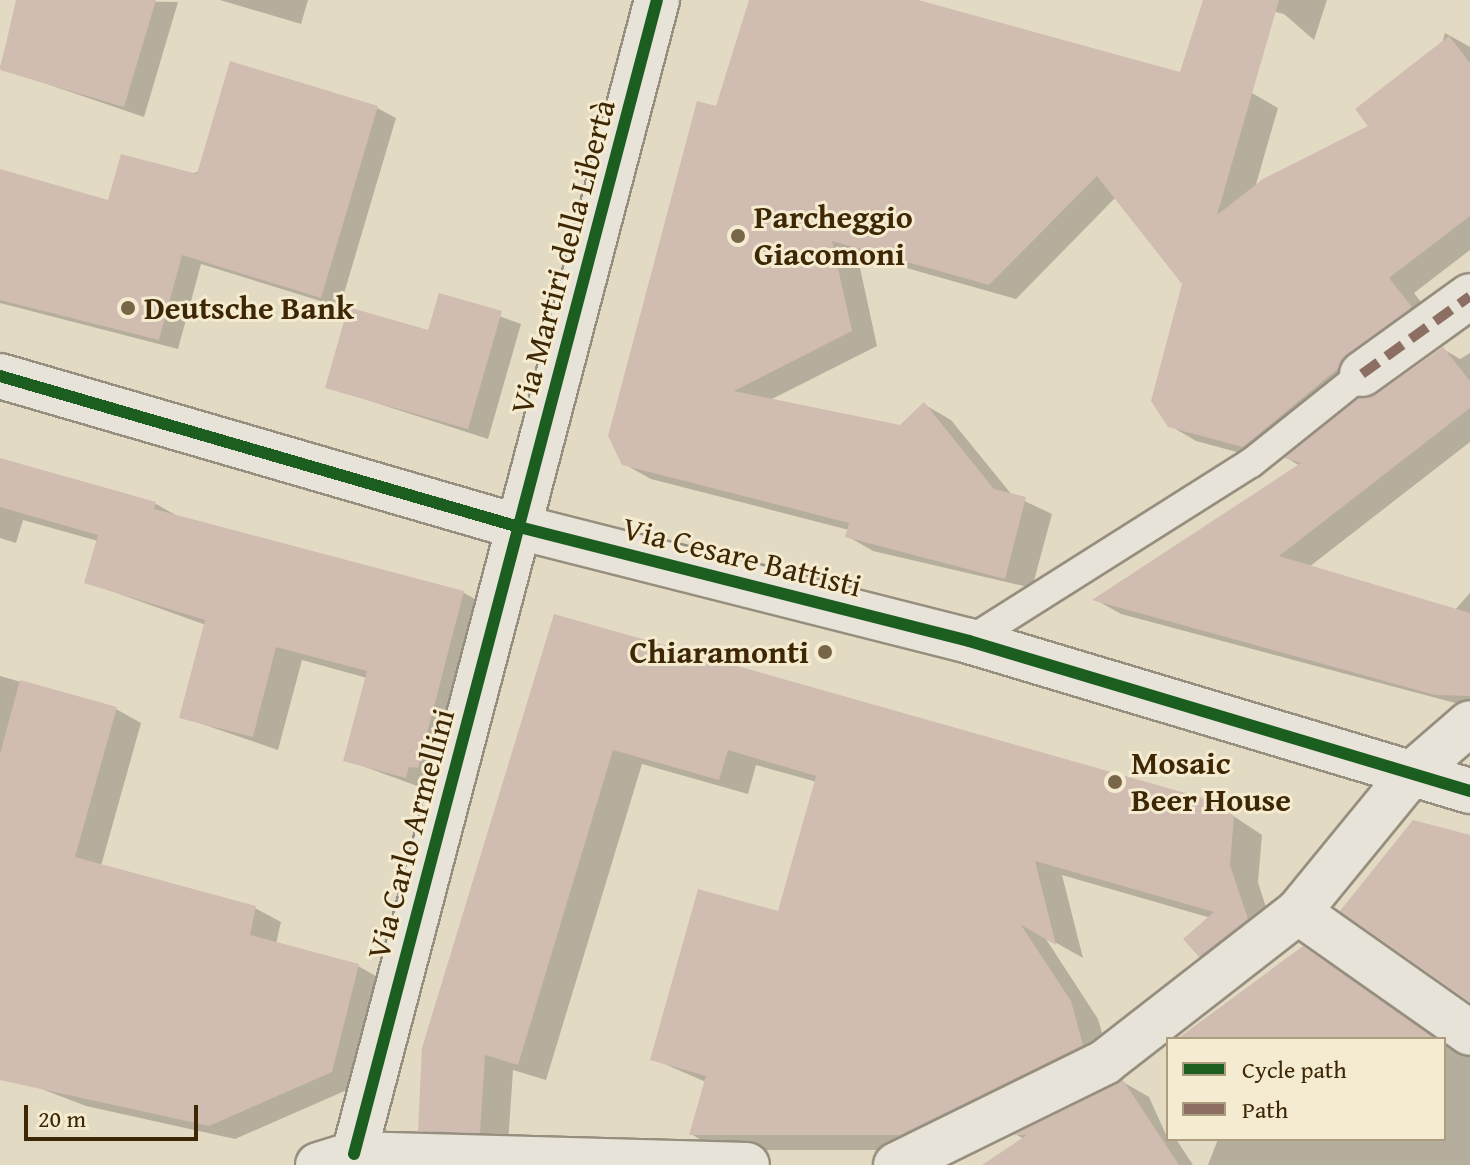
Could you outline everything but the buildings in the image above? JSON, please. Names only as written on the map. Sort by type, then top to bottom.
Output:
[{"type":"street","name":"Via Martiri della Libertà","points":[[519,527],[657,0]]},
{"type":"street","points":[[1362,374],[1470,296]]},
{"type":"street","name":"Via Cesare Battisti","points":[[0,376],[519,527],[969,641],[1470,791]]},
{"type":"street","name":"Via Carlo Armellini","points":[[336,1159],[519,527]]},
{"type":"street","points":[[896,1165],[1105,1062],[1298,912],[1410,775],[1470,723]]},
{"type":"street","points":[[1298,912],[1470,1033]]},
{"type":"street","points":[[336,1159],[747,1165]]},
{"type":"lane","points":[[969,641],[1251,463],[1362,374]]},
{"type":"marked path","points":[[1362,374],[1470,296]]},
{"type":"cycle path","points":[[354,1154],[657,0]]},
{"type":"cycle path","points":[[0,376],[519,527],[969,641],[1470,791]]},
{"type":"place","name":"Parcheggio Giacomoni","points":[[738,236]]},
{"type":"place","name":"Deutsche Bank","points":[[128,308]]},
{"type":"place","name":"Chiaramonti","points":[[825,652]]},
{"type":"place","name":"Mosaic Beer House","points":[[1115,782]]}]
